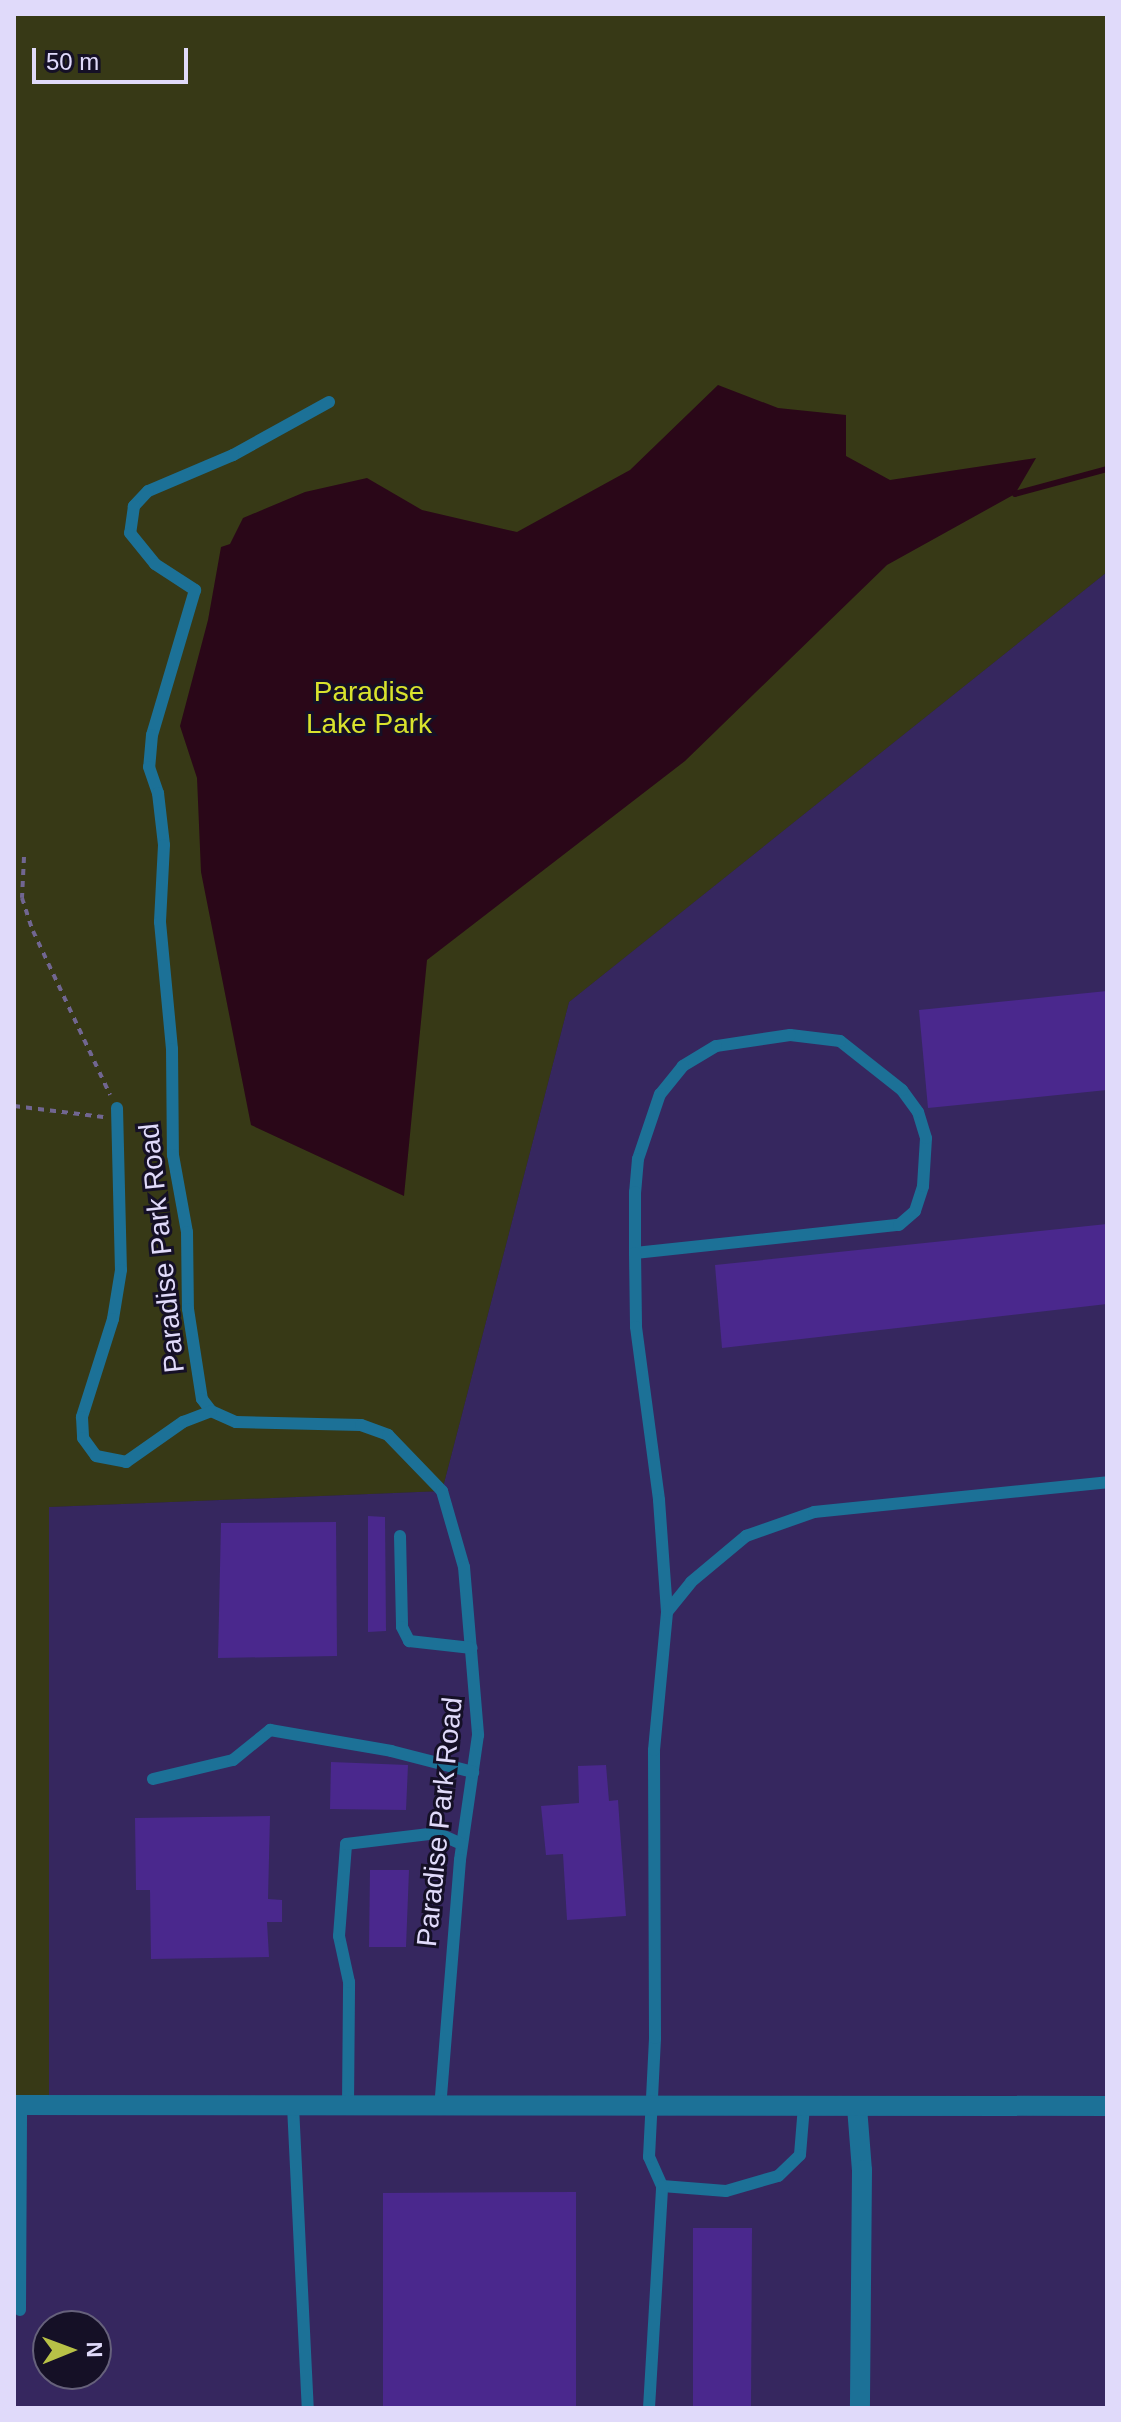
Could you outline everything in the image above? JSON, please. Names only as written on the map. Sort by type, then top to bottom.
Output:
[{"type":"street","points":[[18,2105],[1107,2106]]},
{"type":"street","points":[[857,2107],[862,2170],[860,2408]]},
{"type":"lane","name":"Paradise Park Road","points":[[329,402],[233,455],[148,491],[134,506],[130,533],[135,544],[195,590],[155,722],[149,767],[158,793],[164,845],[160,922],[172,1049],[173,1155],[187,1232],[191,1324],[202,1399],[211,1411],[236,1422],[361,1425],[403,1447],[442,1491],[464,1567],[478,1722],[462,1844],[440,2106]]},
{"type":"lane","points":[[635,1253],[899,1225],[915,1211],[923,1186],[926,1138],[918,1112],[902,1090],[840,1041],[790,1035],[716,1046],[683,1066],[660,1094],[638,1159],[635,1253],[636,1327],[659,1500],[667,1612],[654,1750],[649,2157],[662,2186],[649,2408]]},
{"type":"lane","points":[[117,1113],[121,1270],[113,1319],[82,1417],[83,1438],[96,1456],[126,1462],[165,1433],[211,1411]]},
{"type":"lane","points":[[667,1612],[691,1582],[746,1536],[814,1512],[1107,1482]]},
{"type":"lane","points":[[400,1536],[402,1627],[409,1641],[472,1648]]},
{"type":"lane","points":[[153,1779],[233,1760],[270,1730],[391,1751],[473,1772]]},
{"type":"lane","points":[[348,2105],[349,1982],[339,1936],[346,1844],[437,1833],[462,1844]]},
{"type":"lane","points":[[18,2105],[20,2310]]},
{"type":"lane","points":[[293,2106],[308,2408]]},
{"type":"lane","points":[[662,2186],[726,2191],[778,2176],[800,2155],[804,2106]]},
{"type":"path","points":[[14,1106],[117,1113],[33,931],[22,898],[24,857]]},
{"type":"shaded area","points":[[718,385],[778,408],[846,415],[846,456],[890,480],[1036,458],[1015,494],[887,565],[685,761],[427,960],[404,1196],[251,1125],[201,872],[197,778],[180,726],[208,620],[221,547],[230,544],[243,518],[305,492],[367,478],[422,510],[517,532],[630,470]]},
{"type":"shaded area","points":[[1107,572],[1107,2408],[14,2408],[14,2105],[49,2105],[49,1507],[442,1491],[569,1002]]},
{"type":"green space","name":"Paradise Lake Park","points":[[14,14],[1107,14],[1107,572],[569,1002],[442,1491],[49,1507],[49,2106],[14,2105]]},
{"type":"building","points":[[1107,991],[1107,1090],[928,1108],[919,1010]]},
{"type":"building","points":[[1107,1224],[1107,1304],[722,1348],[715,1265]]},
{"type":"building","points":[[368,1516],[385,1517],[386,1631],[368,1632]]},
{"type":"building","points":[[336,1522],[337,1656],[218,1658],[221,1523]]},
{"type":"building","points":[[331,1762],[408,1765],[406,1810],[330,1809]]},
{"type":"building","points":[[606,1765],[609,1801],[618,1800],[626,1916],[567,1920],[563,1854],[546,1855],[541,1806],[579,1803],[578,1766]]},
{"type":"building","points":[[270,1816],[268,1899],[282,1900],[282,1922],[267,1922],[269,1957],[151,1959],[150,1890],[136,1890],[135,1818]]},
{"type":"building","points":[[370,1870],[409,1870],[406,1947],[369,1947]]},
{"type":"building","points":[[576,2192],[576,2408],[383,2408],[383,2193]]},
{"type":"building","points":[[693,2228],[752,2228],[751,2408],[693,2408]]},
{"type":"waterway","points":[[1015,494],[1107,469]]}]
